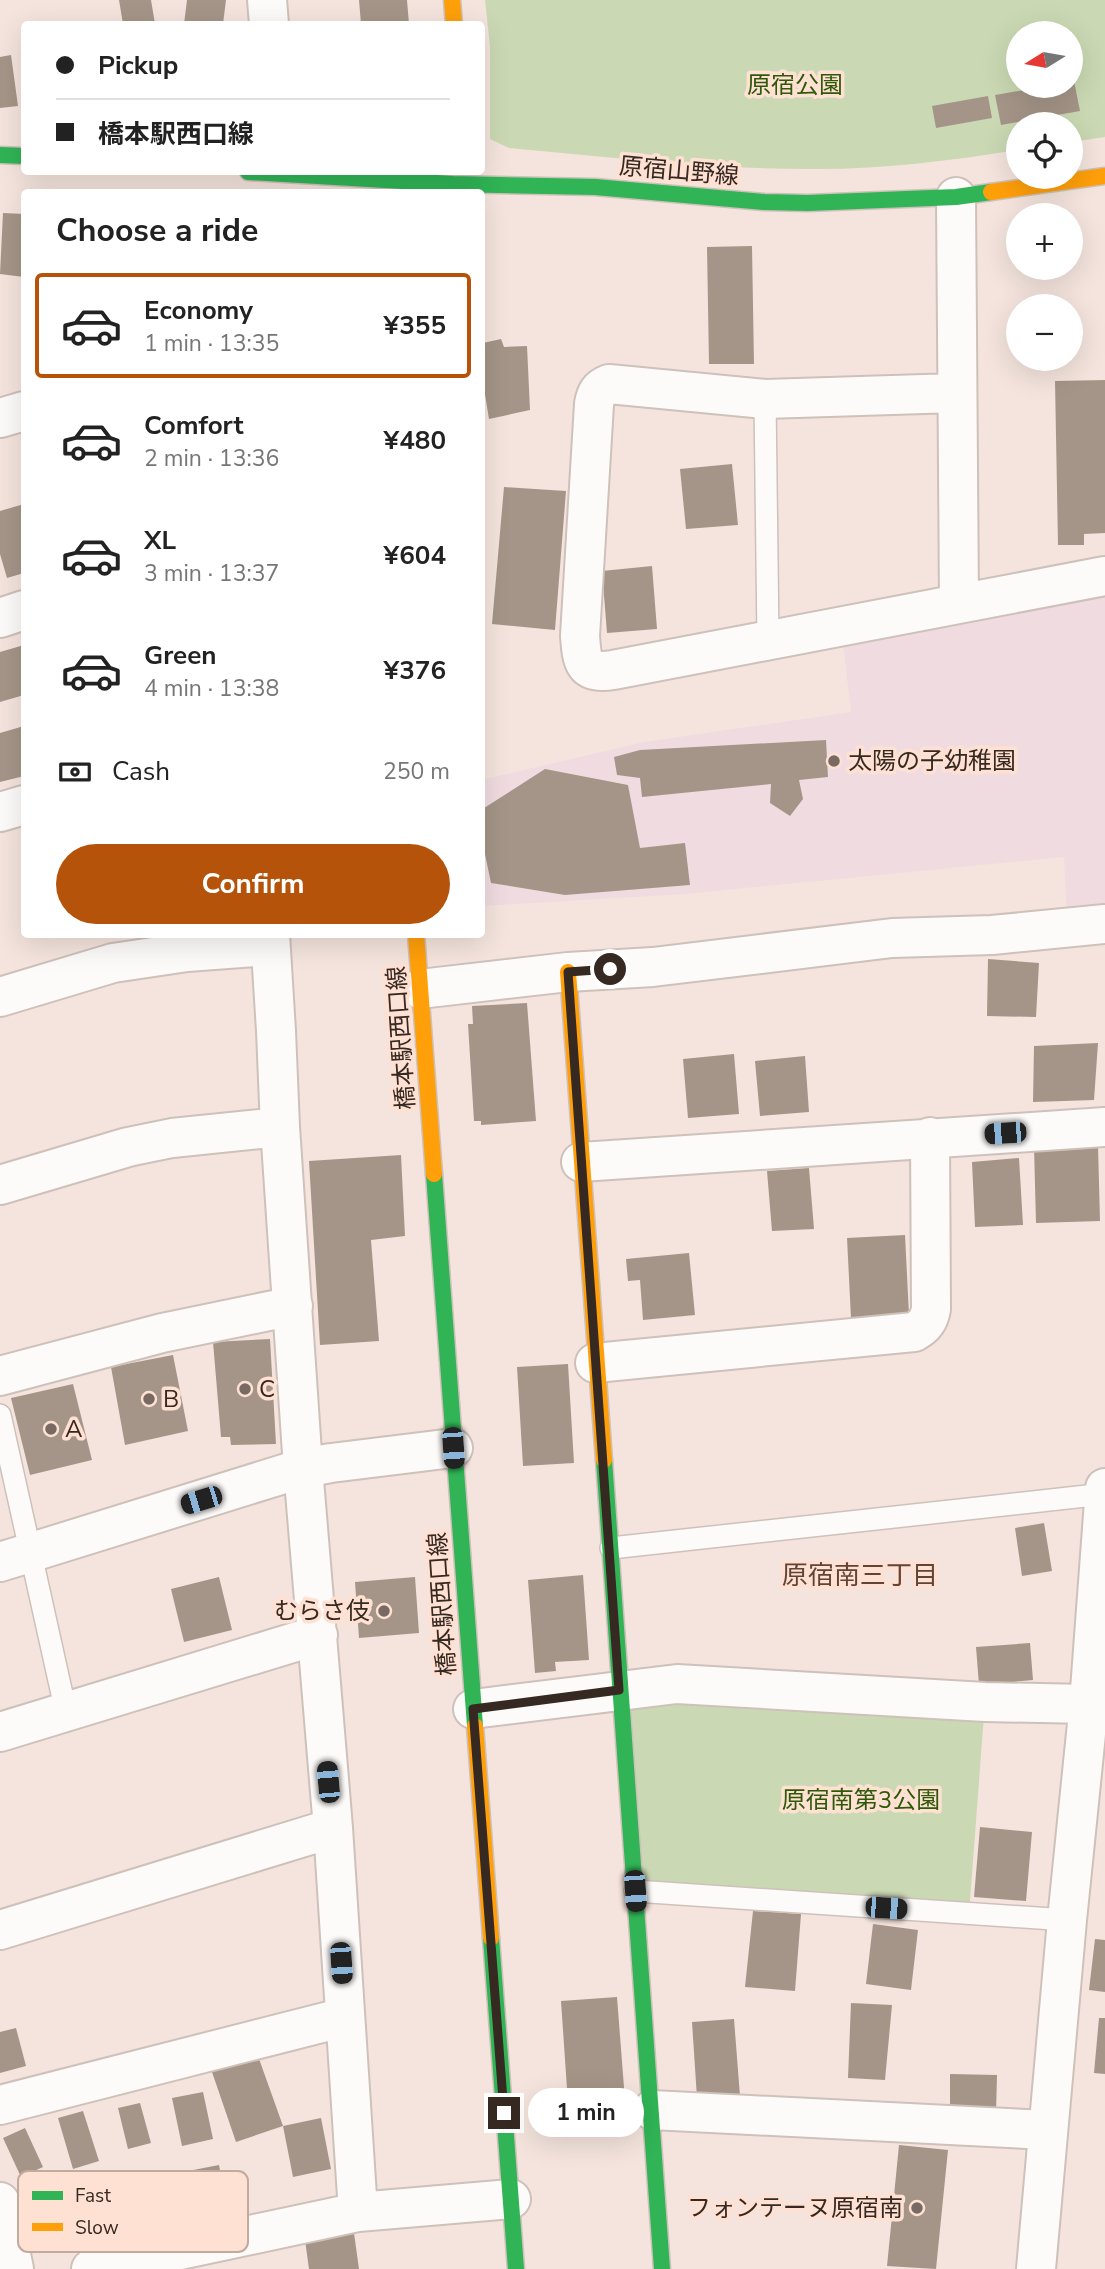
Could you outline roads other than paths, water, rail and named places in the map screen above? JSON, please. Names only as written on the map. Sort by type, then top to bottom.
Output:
[{"type":"street","points":[[267,0],[269,21]]},
{"type":"street","points":[[452,0],[454,21]]},
{"type":"street","points":[[0,155],[21,156]]},
{"type":"street","name":"原宿山野線","points":[[316,175],[453,183],[595,187],[764,202],[808,203],[956,197],[1105,176]]},
{"type":"street","points":[[956,197],[959,603]]},
{"type":"street","points":[[956,393],[765,399],[609,384],[601,387],[594,404],[580,636],[586,666],[604,672],[1105,576]]},
{"type":"street","points":[[0,418],[21,412]]},
{"type":"street","points":[[0,618],[21,611]]},
{"type":"street","points":[[0,812],[21,806]]},
{"type":"street","points":[[420,989],[568,972],[653,967],[880,939],[992,935],[1105,924]]},
{"type":"street","name":"橋本駅西口線","points":[[416,938],[516,2269]]},
{"type":"street","points":[[0,997],[124,961],[270,940],[303,1468],[333,1828],[358,2211]]},
{"type":"street","points":[[568,972],[662,2269]]},
{"type":"street","points":[[0,1185],[128,1147],[172,1138],[280,1127]]},
{"type":"street","points":[[581,1161],[1105,1127]]},
{"type":"street","points":[[595,1363],[915,1332],[922,1328],[929,1319],[931,1309],[930,1137]]},
{"type":"street","points":[[0,1376],[162,1333],[293,1306]]},
{"type":"street","points":[[16,1556],[303,1468],[453,1448]]},
{"type":"street","points":[[1036,2269],[1089,1704],[1105,1488]]},
{"type":"street","points":[[0,1732],[318,1635]]},
{"type":"street","points":[[473,1709],[677,1684],[985,1702],[1089,1704]]},
{"type":"street","points":[[0,1930],[333,1828]]},
{"type":"street","points":[[0,2105],[345,2017]]},
{"type":"street","points":[[652,2110],[1047,2130]]},
{"type":"street","points":[[248,2235],[358,2211],[511,2199]]},
{"type":"street","points":[[0,2202],[14,2269]]},
{"type":"street","points":[[91,2269],[169,2252]]},
{"type":"lane","points":[[765,399],[768,640]]},
{"type":"lane","points":[[0,1415],[16,1556],[66,1712]]},
{"type":"lane","points":[[611,1548],[1104,1494]]},
{"type":"lane","points":[[635,1891],[1067,1920]]},
{"type":"place","name":"太陽の子幼稚園","points":[[834,761]]},
{"type":"place","name":"C","points":[[245,1389]]},
{"type":"place","name":"B","points":[[149,1399]]},
{"type":"place","name":"A","points":[[51,1429]]},
{"type":"place","name":"むらさ伎","points":[[384,1611]]},
{"type":"place","name":"フォンテーヌ原宿南","points":[[917,2208]]},
{"type":"district","name":"原宿南三丁目","points":[[860,1575]]},
{"type":"park label","name":"原宿公園","points":[[795,85]]},
{"type":"park label","name":"原宿南第3公園","points":[[861,1800]]}]
